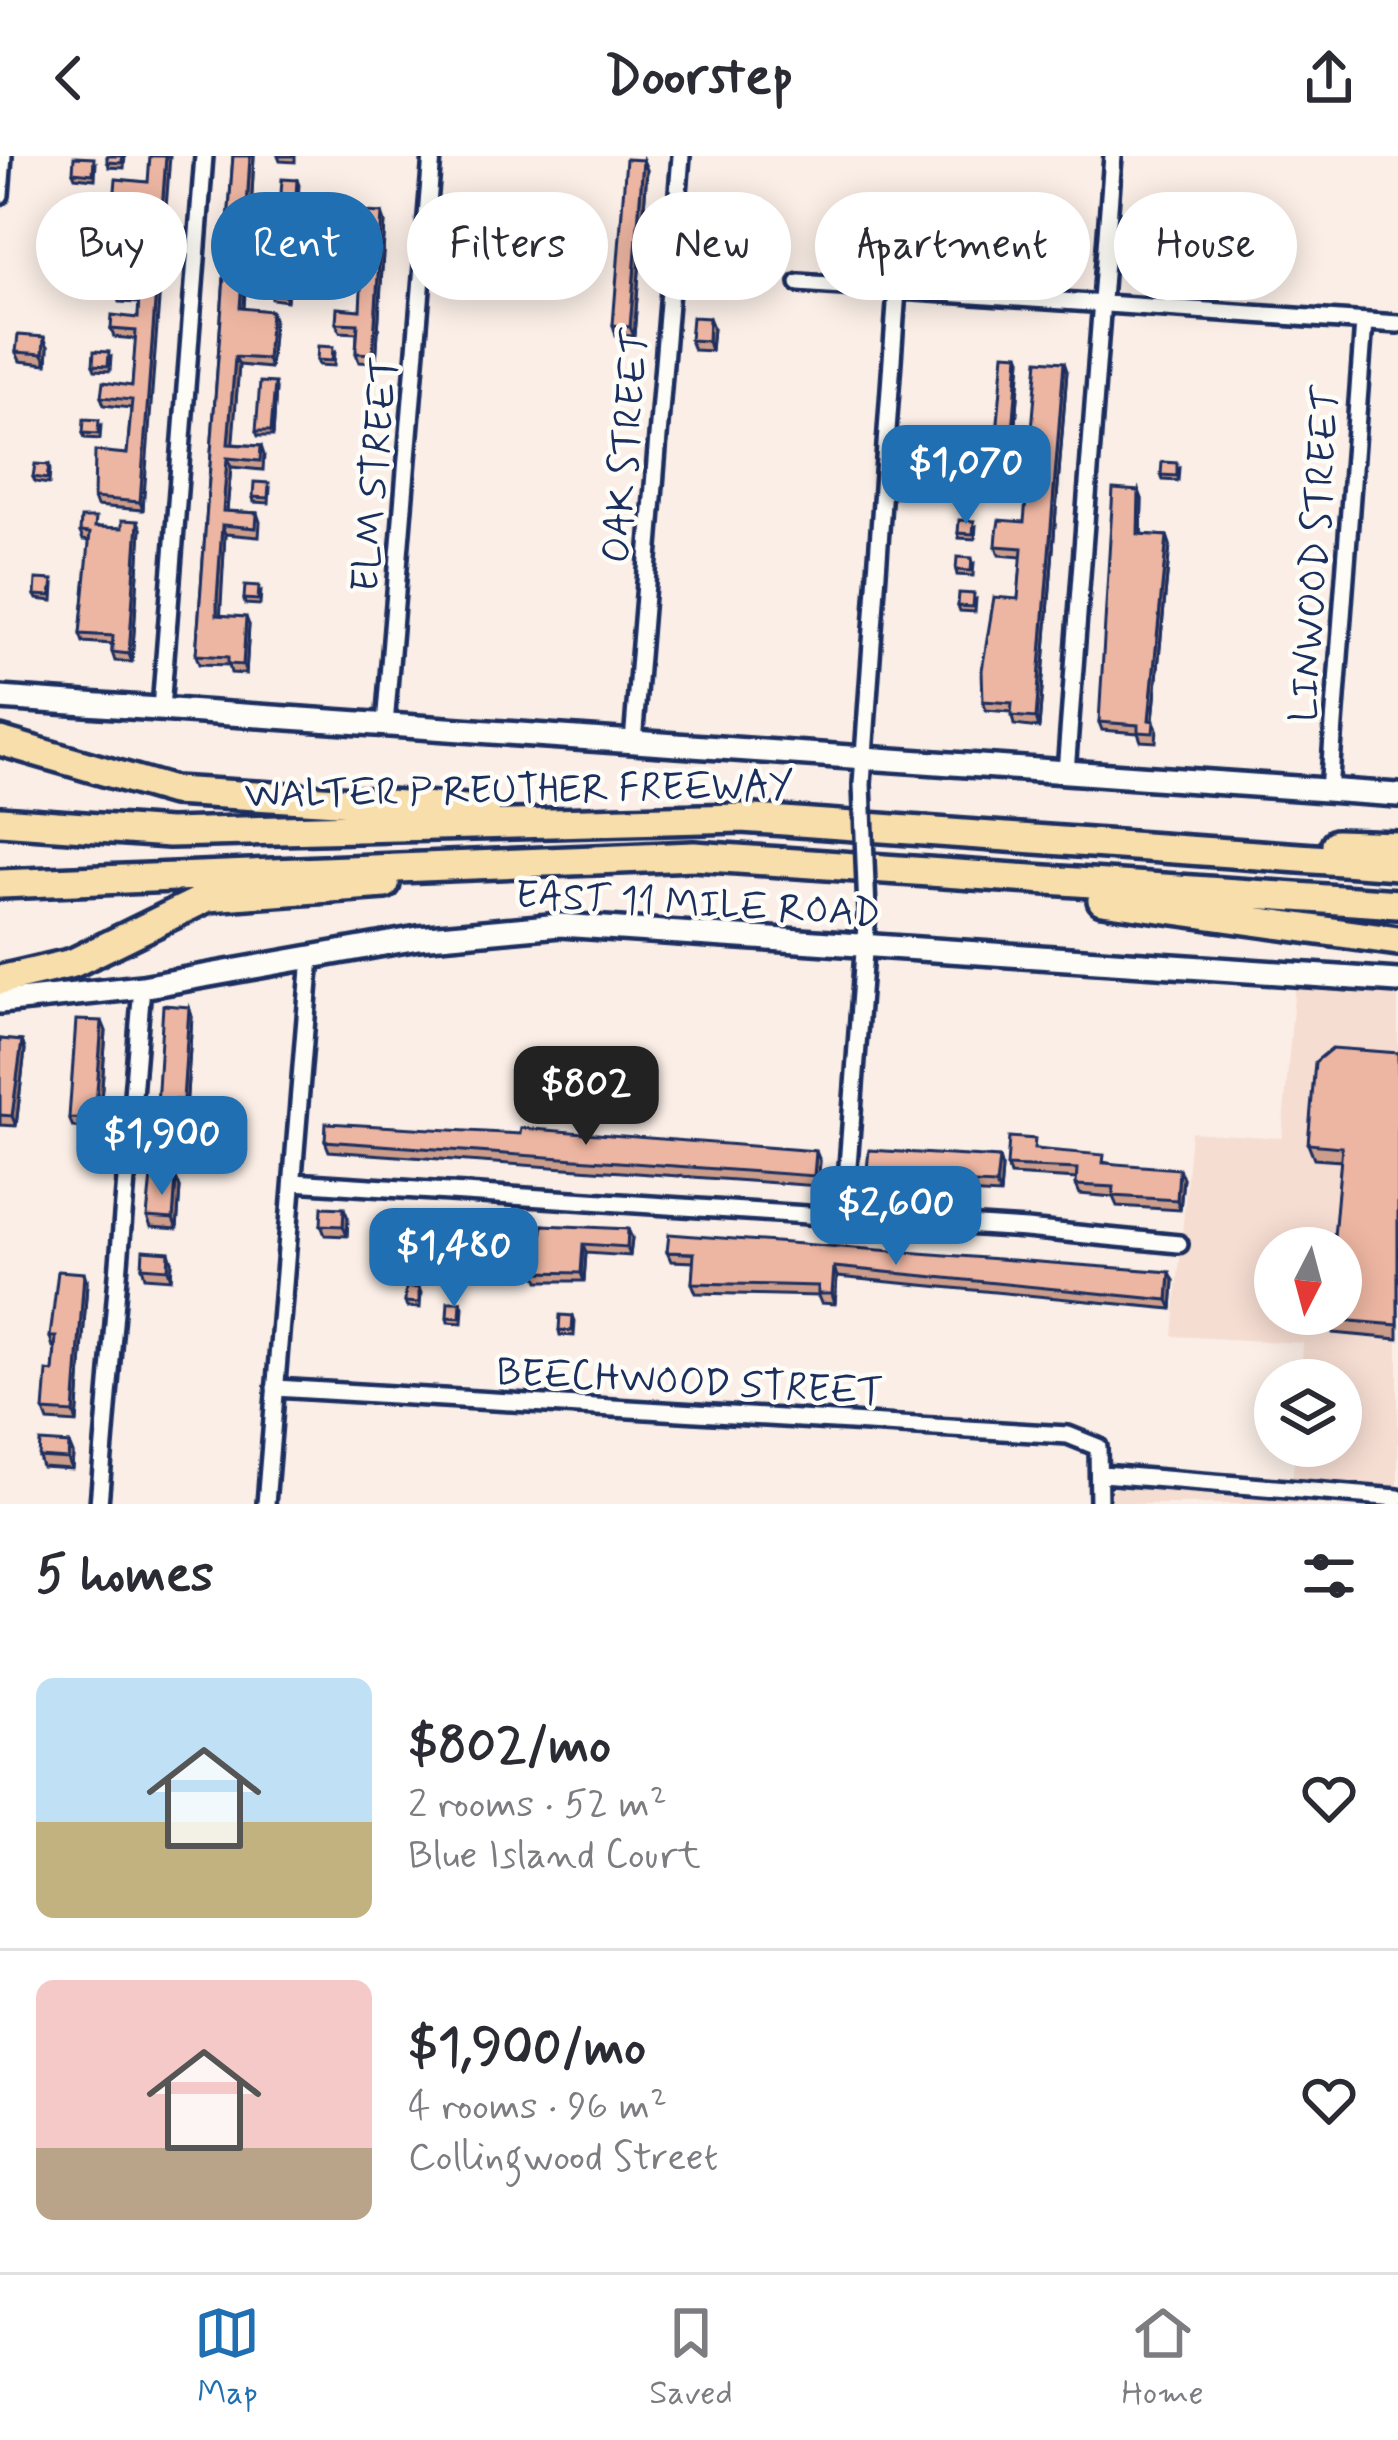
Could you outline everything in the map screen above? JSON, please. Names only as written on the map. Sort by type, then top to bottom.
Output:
[{"type":"highway","points":[[0,741],[173,791],[450,805],[549,820]]},
{"type":"highway","name":"WALTER P REUTHER FREEWAY","points":[[0,821],[169,833],[549,820],[784,820],[1398,866]]},
{"type":"highway","points":[[1148,846],[1238,839],[1398,846]]},
{"type":"highway","name":"WALTER P REUTHER FREEWAY","points":[[0,884],[656,856],[1398,904]]},
{"type":"highway","points":[[0,980],[73,963],[208,897],[416,882],[535,859]]},
{"type":"highway","points":[[788,861],[898,883],[1053,894],[1398,941]]},
{"type":"main road","points":[[0,698],[1398,795]]},
{"type":"main road","name":"EAST 11 MILE ROAD","points":[[0,1002],[142,987],[440,935],[560,925],[1398,981]]},
{"type":"street","points":[[0,195],[3,156]]},
{"type":"street","points":[[161,709],[204,156]]},
{"type":"street","name":"ELM STREET","points":[[385,725],[432,156]]},
{"type":"street","name":"OAK STREET","points":[[633,742],[681,156]]},
{"type":"street","points":[[1066,772],[1114,156]]},
{"type":"street","points":[[799,283],[815,284]]},
{"type":"street","points":[[844,1220],[869,945],[861,758],[896,300]]},
{"type":"street","points":[[1043,300],[1398,324]]},
{"type":"street","name":"LINWOOD STREET","points":[[1329,791],[1364,322]]},
{"type":"street","points":[[266,1504],[310,957]]},
{"type":"street","points":[[99,1504],[142,987]]},
{"type":"street","points":[[293,1182],[1179,1244]]},
{"type":"street","name":"BEECHWOOD STREET","points":[[275,1388],[1068,1435],[1098,1447],[1102,1474]]},
{"type":"street","points":[[1099,1504],[1102,1474],[1398,1498]]},
{"type":"shaded area","points":[[1295,983],[1398,991],[1398,1492],[1292,1484],[1293,1467],[1362,1467],[1362,1359],[1302,1359],[1303,1343],[1173,1336],[1191,1132],[1282,1138]]},
{"type":"shaded area","points":[[1106,1490],[1340,1504],[1101,1504]]},
{"type":"building","points":[[107,156],[122,156],[122,163],[107,162]]},
{"type":"building","points":[[150,156],[166,156],[163,192],[115,192],[116,179],[148,182]]},
{"type":"building","points":[[233,156],[250,156],[248,192],[230,192]]},
{"type":"building","points":[[74,157],[94,158],[93,174],[73,172]]},
{"type":"building","points":[[626,159],[643,160],[641,192],[632,192],[630,327],[613,325]]},
{"type":"building","points":[[282,179],[297,180],[296,192],[281,192]]},
{"type":"building","points":[[139,300],[155,300],[140,502],[94,498],[95,451],[127,454],[132,400],[101,397],[103,382],[132,386],[136,331],[111,329],[112,315],[138,318]]},
{"type":"building","points":[[222,300],[241,300],[240,308],[271,311],[267,359],[235,357],[228,444],[261,446],[260,461],[227,458],[223,511],[257,513],[256,528],[222,525],[217,615],[246,617],[243,665],[228,664],[228,657],[196,655]]},
{"type":"building","points":[[361,300],[376,300],[373,354],[356,353],[358,324],[336,323],[337,308],[360,310]]},
{"type":"building","points":[[692,317],[709,318],[708,341],[690,340]]},
{"type":"building","points":[[18,335],[44,337],[43,354],[16,352]]},
{"type":"building","points":[[318,346],[333,347],[332,361],[317,360]]},
{"type":"building","points":[[94,351],[109,352],[108,366],[93,365]]},
{"type":"building","points":[[1004,353],[1019,354],[1011,458],[995,457]]},
{"type":"building","points":[[1038,360],[1064,362],[1036,718],[1011,716],[1012,703],[983,701],[982,670],[994,597],[1018,599],[1022,548],[996,546],[997,533],[999,520],[1024,522]]},
{"type":"building","points":[[260,382],[275,383],[271,431],[256,431]]},
{"type":"building","points":[[84,419],[99,420],[98,434],[83,433]]},
{"type":"building","points":[[1162,462],[1177,463],[1177,476],[1161,475]]},
{"type":"building","points":[[35,464],[49,465],[47,479],[33,477]]},
{"type":"building","points":[[254,482],[269,483],[268,498],[253,497]]},
{"type":"building","points":[[1113,489],[1139,491],[1138,534],[1167,536],[1149,720],[1154,721],[1153,733],[1138,732],[1138,725],[1099,722]]},
{"type":"building","points":[[81,518],[96,518],[95,527],[122,528],[122,520],[138,521],[129,654],[112,652],[113,636],[80,634],[90,533],[80,532]]},
{"type":"building","points":[[959,520],[974,521],[973,534],[958,533]]},
{"type":"building","points":[[957,557],[972,558],[971,571],[956,570]]},
{"type":"building","points":[[36,579],[53,580],[51,596],[35,595]]},
{"type":"building","points":[[245,585],[259,586],[258,600],[244,599]]},
{"type":"building","points":[[959,593],[974,594],[973,607],[958,606]]},
{"type":"building","points":[[163,1005],[189,1007],[183,1100],[173,1100],[172,1151],[147,1150],[147,1105],[157,1106]]},
{"type":"building","points":[[76,1020],[102,1021],[95,1119],[69,1118]]},
{"type":"building","points":[[0,1039],[22,1041],[12,1116],[0,1115]]},
{"type":"building","points":[[1332,1048],[1398,1053],[1398,1325],[1362,1322],[1362,1227],[1335,1227],[1342,1147],[1308,1144],[1315,1062]]},
{"type":"building","points":[[326,1123],[520,1134],[521,1128],[816,1151],[814,1176],[325,1141]]},
{"type":"building","points":[[1009,1137],[1035,1139],[1034,1149],[1104,1155],[1103,1163],[1179,1169],[1177,1200],[1113,1196],[1114,1187],[1076,1185],[1077,1169],[1007,1166]]},
{"type":"building","points":[[869,1150],[999,1158],[996,1185],[866,1179]]},
{"type":"building","points":[[151,1176],[176,1178],[173,1219],[147,1217]]},
{"type":"building","points":[[322,1207],[344,1208],[343,1226],[321,1225]]},
{"type":"building","points":[[385,1214],[503,1223],[502,1241],[489,1240],[488,1269],[442,1260],[444,1235],[384,1232]]},
{"type":"building","points":[[543,1225],[628,1229],[627,1247],[583,1244],[581,1273],[535,1272]]},
{"type":"building","points":[[669,1234],[1170,1272],[1168,1300],[834,1267],[832,1294],[818,1294],[818,1286],[692,1283],[694,1253],[667,1252]]},
{"type":"building","points":[[143,1250],[169,1252],[168,1269],[142,1267]]},
{"type":"building","points":[[58,1271],[84,1273],[74,1413],[44,1411],[47,1371],[53,1372],[56,1337],[50,1337]]},
{"type":"building","points":[[406,1287],[419,1288],[419,1303],[405,1302]]},
{"type":"building","points":[[448,1302],[461,1302],[460,1318],[447,1317]]},
{"type":"building","points":[[560,1315],[573,1316],[572,1331],[559,1330]]},
{"type":"building","points":[[40,1442],[69,1444],[68,1459],[39,1457]]}]
